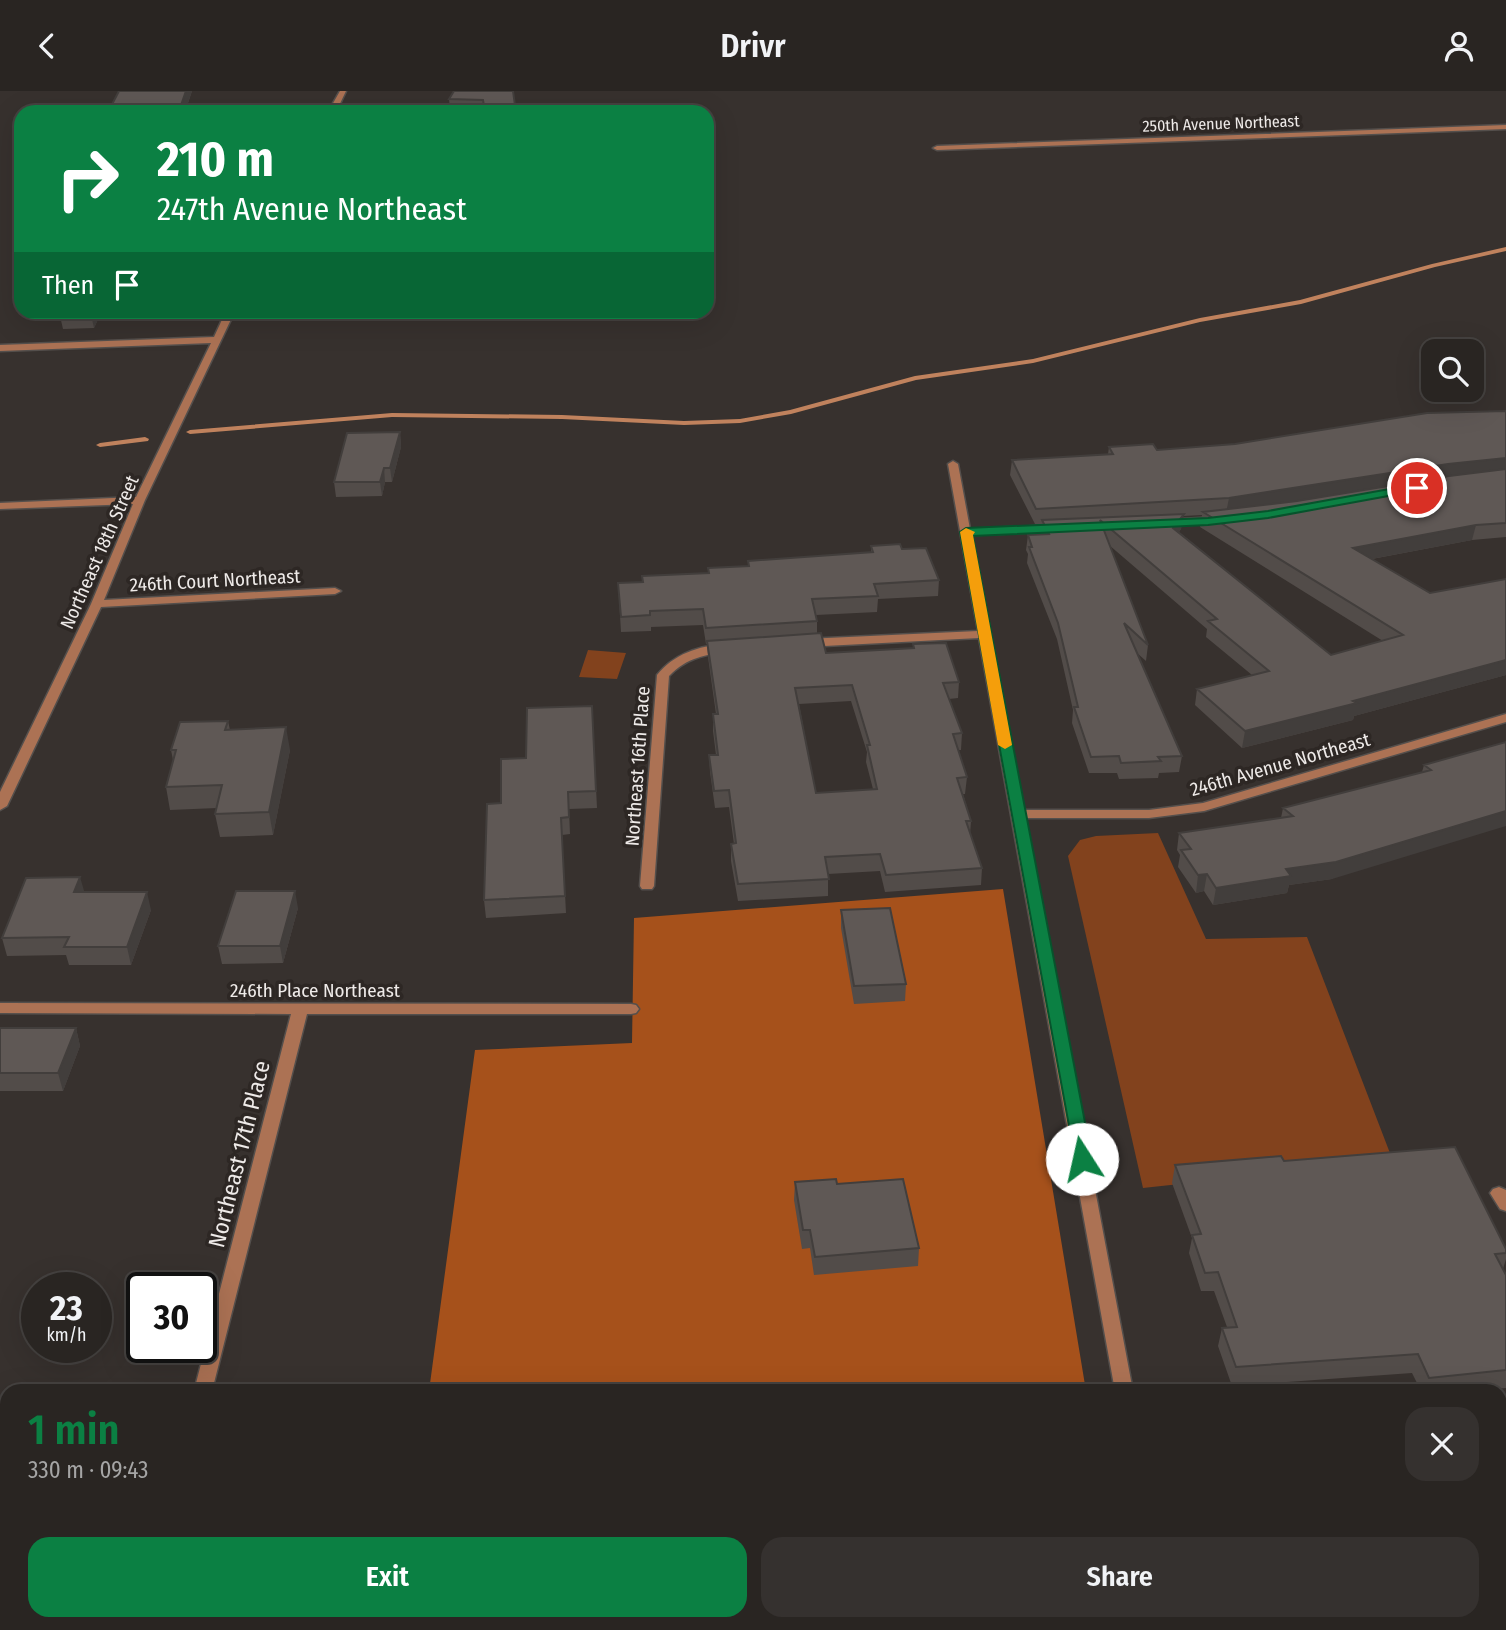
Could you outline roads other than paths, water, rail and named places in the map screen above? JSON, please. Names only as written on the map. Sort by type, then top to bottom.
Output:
[{"type":"street","name":"250th Avenue Northeast","points":[[937,148],[1506,127]]},
{"type":"street","name":"Northeast 18th Street","points":[[0,806],[97,604],[140,500],[227,319]]},
{"type":"street","points":[[0,348],[216,340]]},
{"type":"street","points":[[953,464],[1123,1384]]},
{"type":"street","points":[[0,506],[140,500]]},
{"type":"street","points":[[1155,524],[1232,519]]},
{"type":"street","points":[[966,532],[1074,527]]},
{"type":"street","name":"246th Court Northeast","points":[[97,604],[335,591]]},
{"type":"street","points":[[786,644],[985,633]]},
{"type":"street","name":"Northeast 16th Place","points":[[647,886],[663,675],[682,657],[698,651],[733,647]]},
{"type":"street","name":"246th Avenue Northeast","points":[[1018,814],[1149,814],[1204,807],[1506,717]]},
{"type":"street","name":"246th Place Northeast","points":[[0,1008],[631,1009]]},
{"type":"street","name":"Northeast 17th Place","points":[[205,1384],[300,1009]]},
{"type":"waterway","points":[[190,432],[392,415],[562,417],[684,423],[740,421],[791,412],[915,378],[1033,361],[1200,320],[1301,302],[1434,265],[1506,249]]},
{"type":"waterway","points":[[100,445],[145,439]]}]
